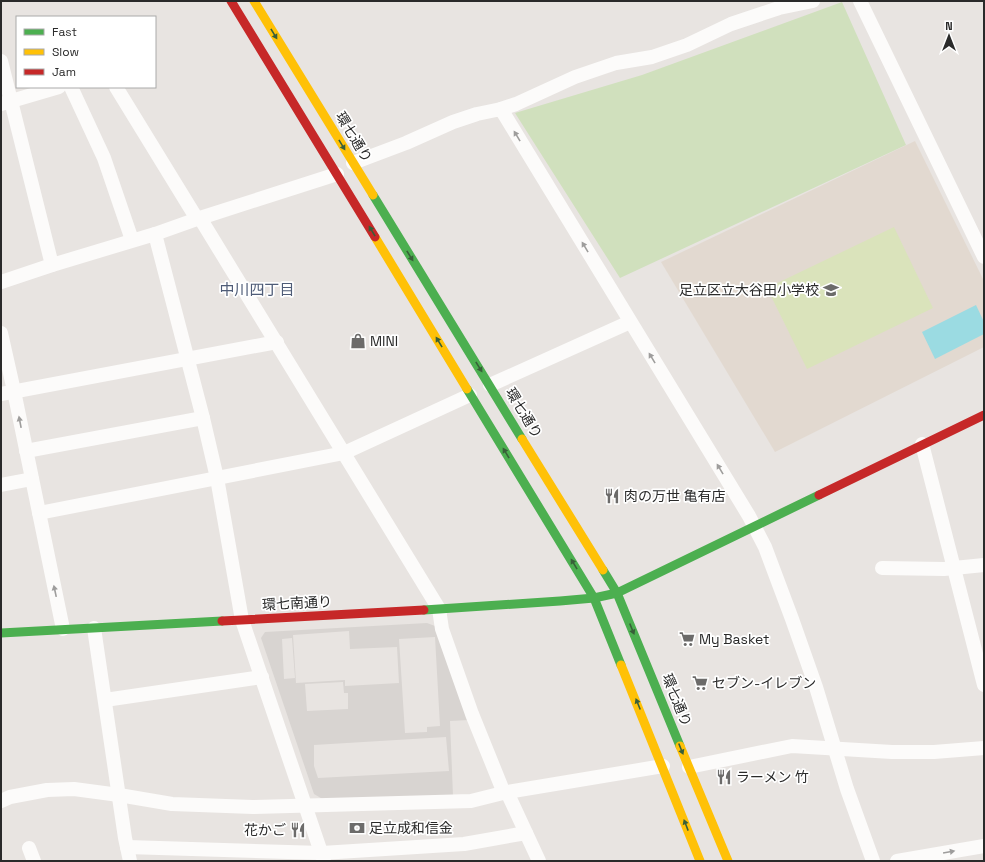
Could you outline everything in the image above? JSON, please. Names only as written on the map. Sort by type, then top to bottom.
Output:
[{"type":"main road","points":[[231,1],[594,598],[700,861]]},
{"type":"main road","name":"環七通り","points":[[254,1],[617,592],[728,861]]},
{"type":"main road","name":"環七南通り","points":[[1,633],[560,602],[594,598],[617,592],[984,415]]},
{"type":"street","points":[[353,163],[406,144],[453,122],[516,104],[575,77],[616,63],[652,57],[687,45],[731,24],[779,8],[814,1]]},
{"type":"street","points":[[860,1],[984,257]]},
{"type":"street","points":[[1,61],[6,103],[52,265]]},
{"type":"street","points":[[6,103],[56,88]]},
{"type":"street","points":[[70,88],[104,158],[132,240]]},
{"type":"street","points":[[117,88],[277,342],[439,609],[442,629],[472,714],[505,792],[539,861]]},
{"type":"street","points":[[501,109],[755,526],[765,547],[811,673],[847,789],[874,861]]},
{"type":"street","points":[[1,282],[155,234],[199,218],[337,174]]},
{"type":"street","points":[[155,234],[203,418],[216,478],[242,620],[323,857]]},
{"type":"street","points":[[490,386],[630,322]]},
{"type":"street","points":[[1,333],[8,392],[26,451],[63,629]]},
{"type":"street","points":[[8,392],[277,342]]},
{"type":"street","points":[[39,513],[344,452],[470,395]]},
{"type":"street","points":[[26,451],[203,418]]},
{"type":"street","points":[[922,444],[984,685]]},
{"type":"street","points":[[1,485],[32,479]]},
{"type":"street","points":[[882,568],[944,569],[984,565]]},
{"type":"street","points":[[94,628],[130,861]]},
{"type":"street","points":[[105,700],[262,677]]},
{"type":"street","points":[[689,767],[792,746],[892,752],[934,752],[984,748]]},
{"type":"street","points":[[1,801],[10,797],[47,790],[74,789],[172,804],[254,807],[471,801],[505,792],[663,766]]},
{"type":"street","points":[[126,840],[199,855],[323,857],[464,844],[526,834]]},
{"type":"street","points":[[897,861],[984,846]]},
{"type":"street","points":[[29,848],[34,861]]},
{"type":"shaded area","name":"足立区立大谷田小学校","points":[[915,141],[984,281],[984,347],[775,452],[661,262]]},
{"type":"shaded area","points":[[427,623],[435,626],[469,720],[450,721],[453,796],[326,801],[314,794],[261,638],[265,632]],"holes":[[[349,631],[350,649],[397,647],[399,683],[345,686],[345,680],[296,683],[293,635]],[[435,637],[440,726],[427,727],[427,732],[405,733],[399,639]],[[292,638],[295,678],[284,679],[282,639]],[[343,682],[344,693],[348,693],[348,709],[307,711],[305,684]],[[446,737],[449,771],[318,778],[314,766],[314,745]]]},
{"type":"green space","points":[[842,2],[906,145],[620,278],[515,113],[642,75]]},
{"type":"green space","points":[[894,227],[933,308],[807,369],[767,288]]},
{"type":"water","points":[[976,305],[984,322],[984,334],[935,359],[922,332]]},
{"type":"traffic: fast","points":[[373,195],[522,439]]},
{"type":"traffic: fast","points":[[467,389],[594,598],[621,665]]},
{"type":"traffic: fast","points":[[424,610],[560,601],[594,598],[617,593],[819,495]]},
{"type":"traffic: fast","points":[[603,570],[617,593],[680,746]]},
{"type":"traffic: fast","points":[[1,633],[222,621]]},
{"type":"traffic: slow","points":[[254,1],[373,195]]},
{"type":"traffic: slow","points":[[375,237],[467,389]]},
{"type":"traffic: slow","points":[[522,439],[603,570]]},
{"type":"traffic: slow","points":[[621,665],[700,861]]},
{"type":"traffic: slow","points":[[680,746],[728,861]]},
{"type":"traffic: jam","points":[[231,1],[375,237]]},
{"type":"traffic: jam","points":[[819,495],[984,415]]},
{"type":"traffic: jam","points":[[222,621],[424,610]]},
{"type":"place","name":"足立区立大谷田小学校","points":[[831,290]]},
{"type":"place","name":"MINI","points":[[358,341]]},
{"type":"place","name":"肉の万世 亀有店","points":[[612,496]]},
{"type":"place","name":"My Basket","points":[[687,639]]},
{"type":"place","name":"セブン-イレブン","points":[[700,683]]},
{"type":"place","name":"ラーメン 竹","points":[[724,777]]},
{"type":"place","name":"足立成和信金","points":[[357,828]]},
{"type":"place","name":"花かご","points":[[298,830]]},
{"type":"district","name":"中川四丁目","points":[[257,290]]}]
